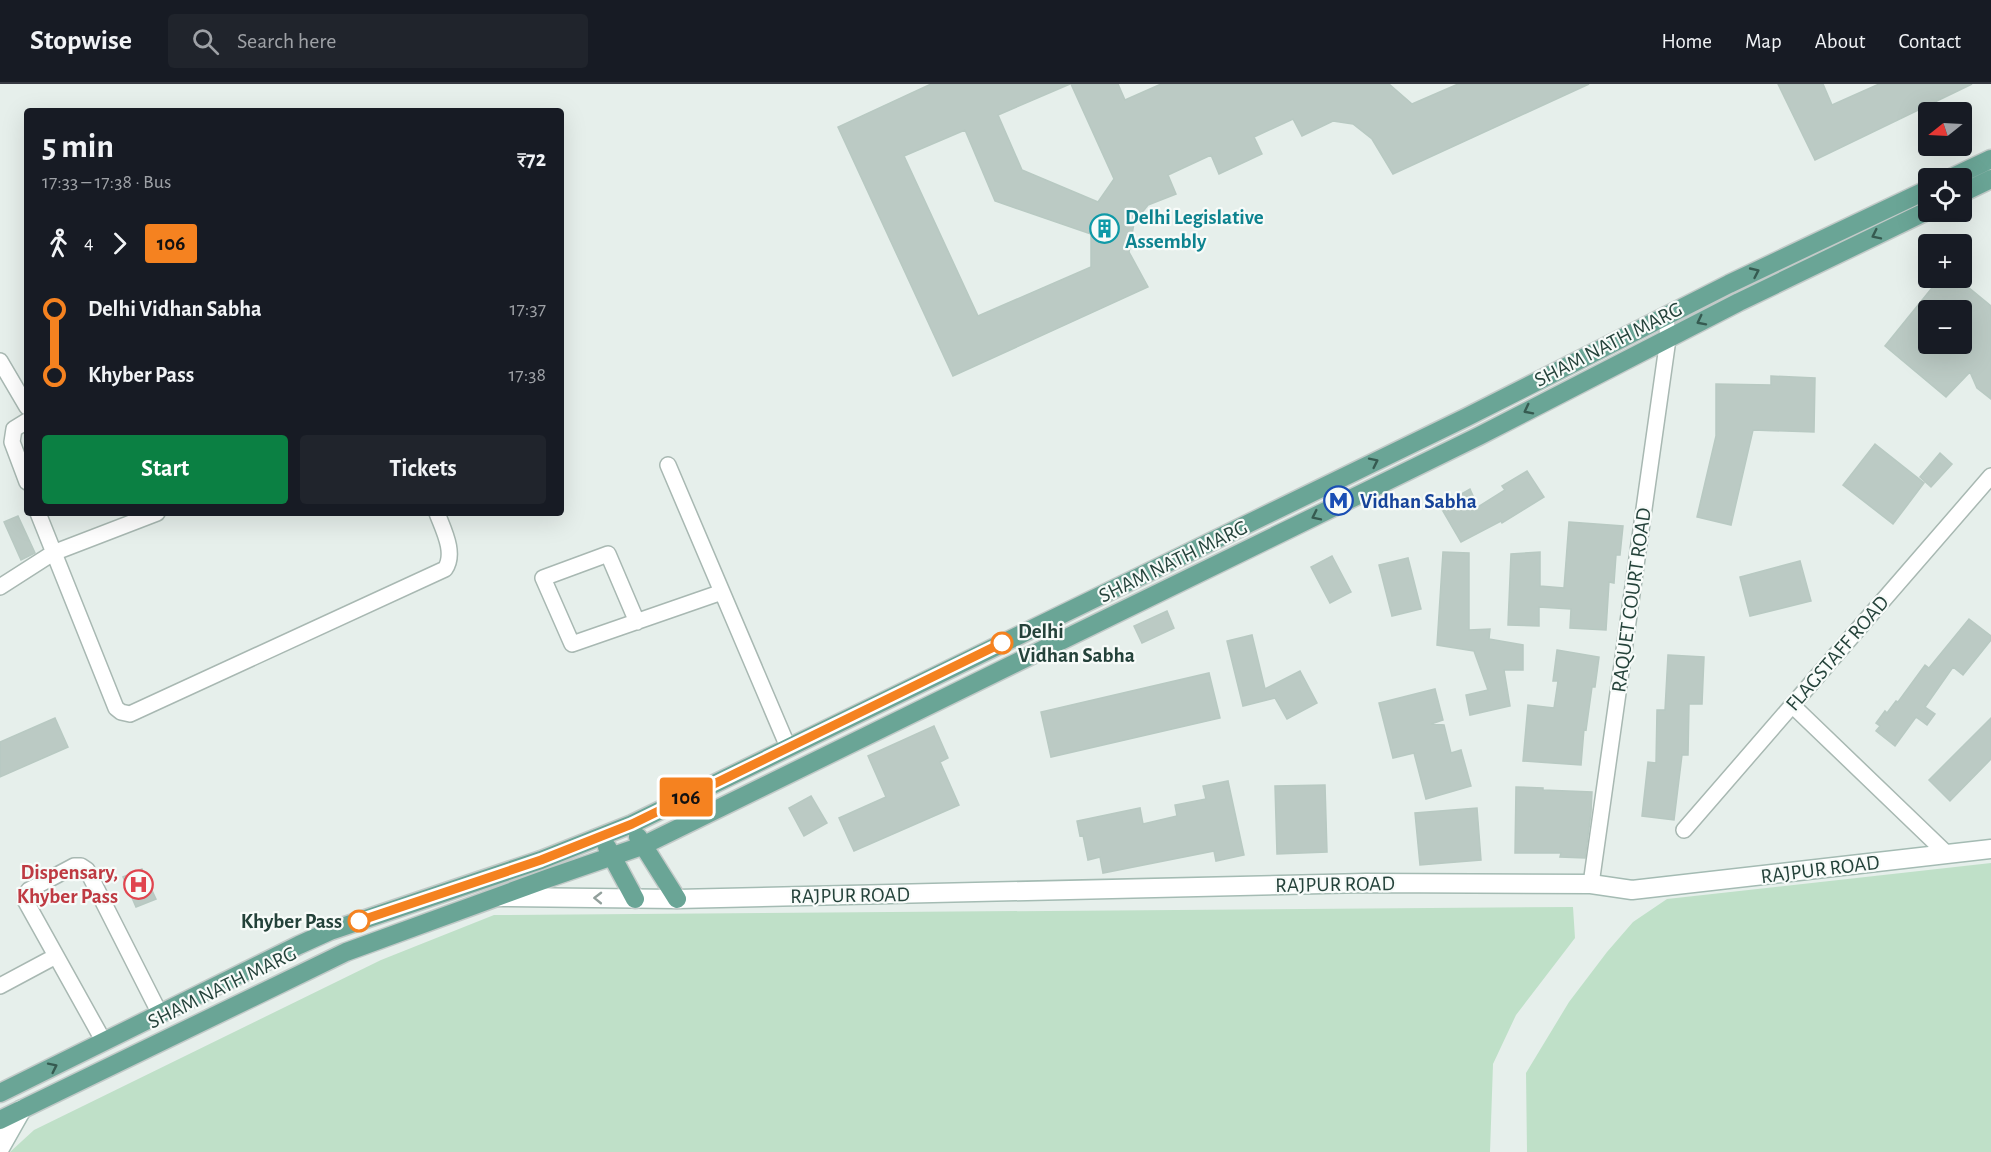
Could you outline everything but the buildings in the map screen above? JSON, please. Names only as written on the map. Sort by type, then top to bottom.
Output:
[{"type":"main road","points":[[1972,168],[1991,159]]},
{"type":"main road","points":[[1972,189],[1991,179]]},
{"type":"main road","name":"SHAM NATH MARG","points":[[0,1093],[330,931],[530,864],[632,824],[1457,422],[1729,284],[1918,194]]},
{"type":"main road","name":"SHAM NATH MARG","points":[[0,1120],[346,952],[642,846],[1462,444],[1918,215]]},
{"type":"main road","points":[[632,824],[642,846],[677,899]]},
{"type":"main road","points":[[601,836],[635,899]]},
{"type":"street","name":"RAQUET COURT ROAD","points":[[1591,884],[1668,339],[1665,316]]},
{"type":"street","points":[[0,361],[24,402]]},
{"type":"street","points":[[24,424],[14,429],[12,435],[12,442],[24,474]]},
{"type":"street","points":[[668,465],[789,747]]},
{"type":"street","name":"FLAGSTAFF ROAD","points":[[1684,830],[1991,476]]},
{"type":"street","points":[[39,516],[116,708],[130,714],[446,569],[450,562],[450,553],[438,516]]},
{"type":"street","points":[[0,588],[53,553],[149,516]]},
{"type":"street","points":[[637,622],[608,554],[543,578],[572,644],[637,622],[722,592]]},
{"type":"street","points":[[1792,705],[1947,854]]},
{"type":"street","name":"RAJPUR ROAD","points":[[495,897],[677,899],[1366,883],[1591,884],[1632,890],[1991,849]]},
{"type":"street","points":[[104,1042],[25,900],[29,890],[74,866],[81,866],[87,870],[160,1014]]},
{"type":"street","points":[[0,986],[56,956]]},
{"type":"street","points":[[0,1148],[22,1109]]},
{"type":"green space","points":[[1991,863],[1991,1152],[1527,1152],[1526,1073],[1569,1002],[1607,952],[1633,922],[1667,899]]},
{"type":"green space","points":[[1573,907],[1575,938],[1516,1015],[1493,1064],[1490,1152],[10,1152],[34,1130],[381,960],[494,915]]},
{"type":"bus line","name":"106","points":[[359,921],[541,860],[632,824],[1002,643]]},
{"type":"place","name":"Delhi Legislative Assembly","points":[[1104,229]]},
{"type":"place","name":"Vidhan Sabha","points":[[1339,501]]},
{"type":"place","name":"Delhi Vidhan Sabha","points":[[1002,643]]},
{"type":"place","name":"Dispensary, Khyber Pass","points":[[139,884]]},
{"type":"place","name":"Khyber Pass","points":[[359,921]]}]
